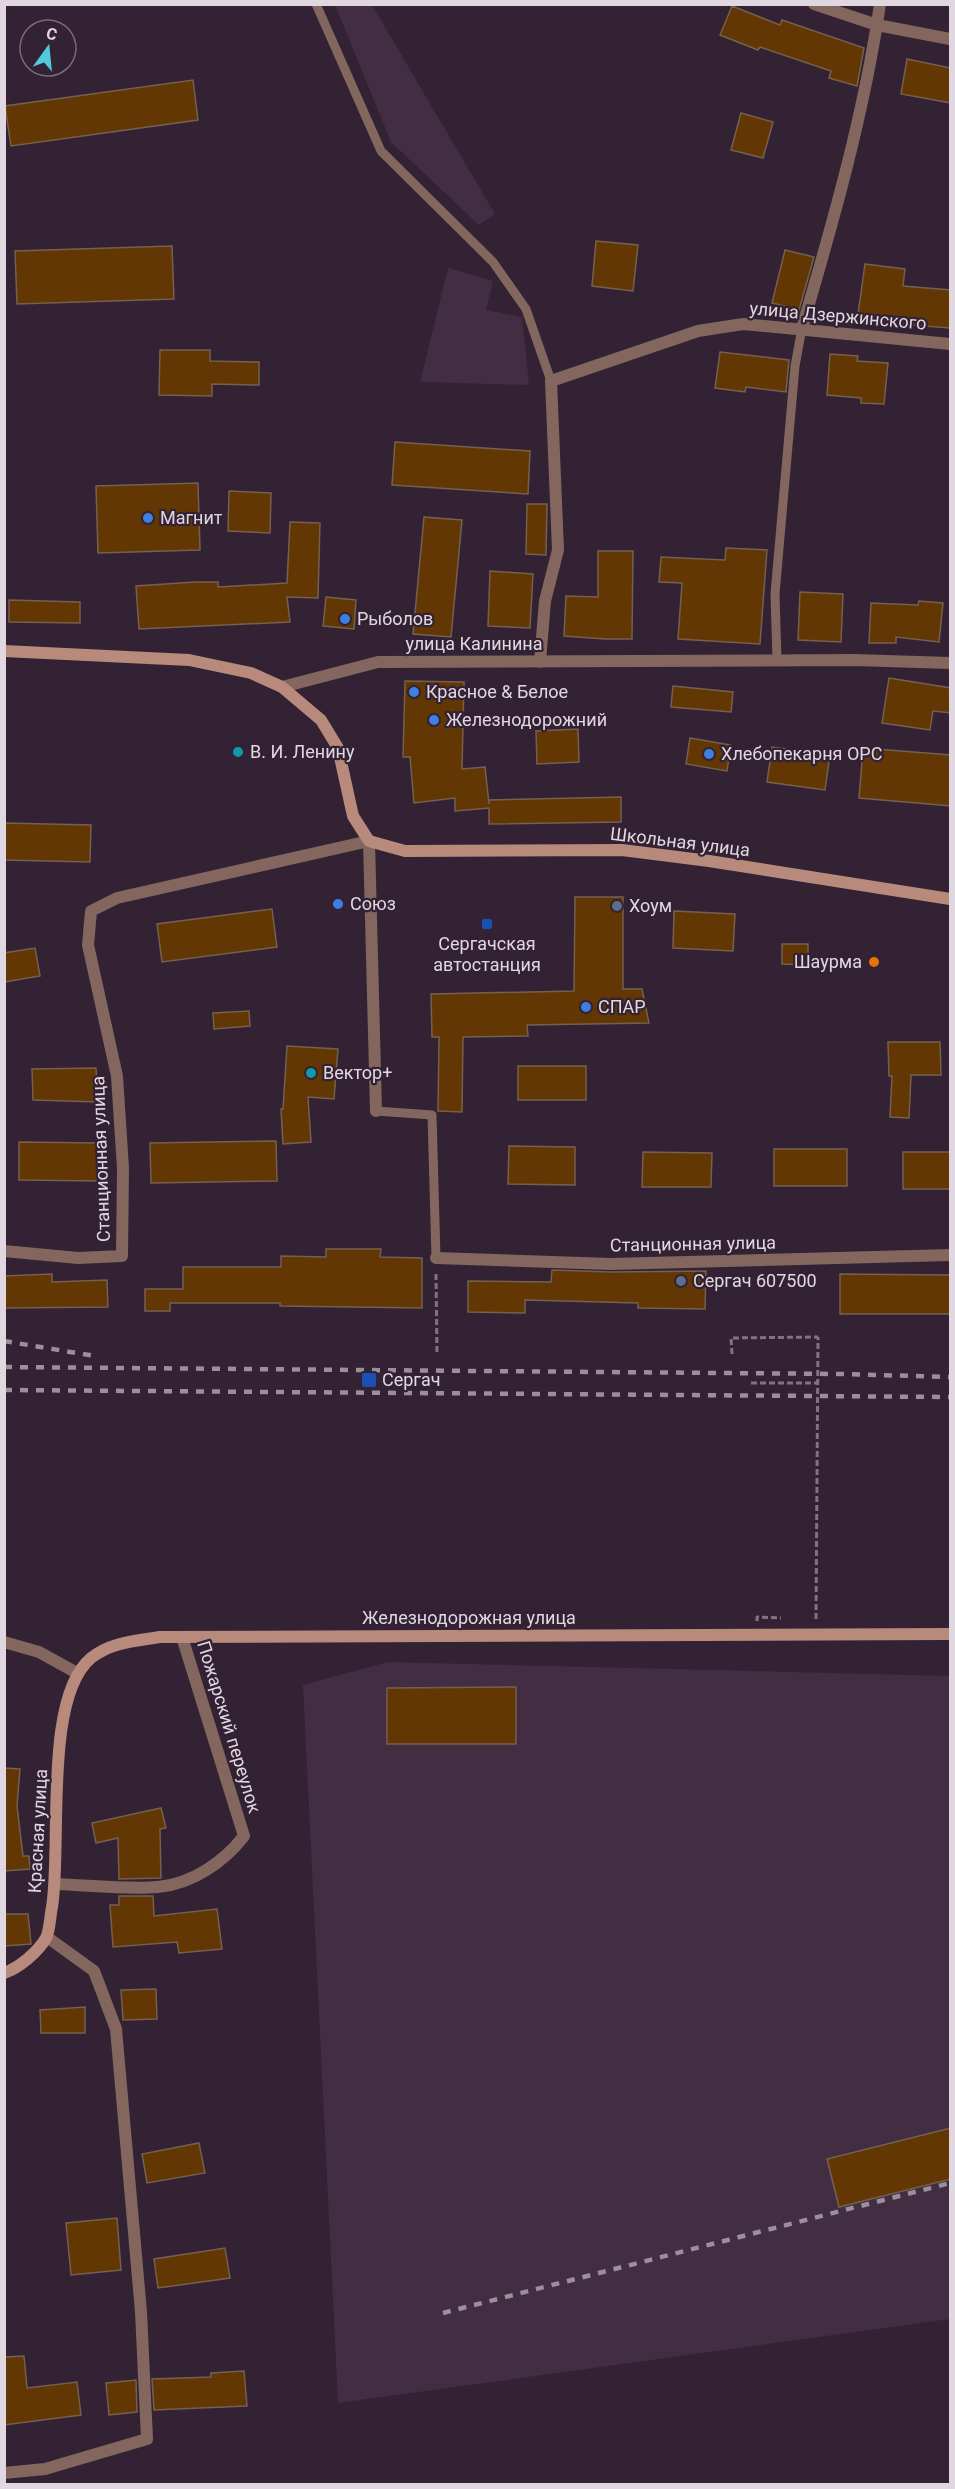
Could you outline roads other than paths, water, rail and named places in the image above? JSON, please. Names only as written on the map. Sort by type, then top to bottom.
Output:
[{"type":"street","points":[[814,4],[877,25],[951,39]]},
{"type":"street","points":[[802,328],[831,226],[873,56],[880,4]]},
{"type":"street","name":"улица Дзержинского","points":[[551,381],[698,331],[743,324],[951,344]]},
{"type":"street","points":[[540,662],[545,601],[558,550],[551,381]]},
{"type":"street","points":[[4,651],[189,660],[251,673],[282,687],[321,720],[338,748],[353,816],[369,841],[376,1111]]},
{"type":"street","name":"улица Калинина","points":[[282,687],[378,662],[855,660],[951,663]]},
{"type":"street","name":"Школьная улица","points":[[369,841],[405,851],[622,850],[709,861],[951,899]]},
{"type":"street","name":"Станционная улица","points":[[4,1251],[78,1258],[122,1256],[123,1168],[117,1076],[88,945],[91,911],[117,898],[369,841]]},
{"type":"street","name":"Станционная улица","points":[[436,1258],[611,1264],[951,1255]]},
{"type":"street","name":"Железнодорожная улица","points":[[77,1673],[92,1658],[115,1644],[160,1637],[951,1634]]},
{"type":"street","name":"Пожарский переулок","points":[[55,1884],[159,1887],[197,1876],[233,1851],[244,1836],[182,1637]]},
{"type":"street","points":[[4,1642],[39,1652],[77,1673]]},
{"type":"street","name":"Красная улица","points":[[46,1937],[55,1884],[62,1720],[77,1673]]},
{"type":"street","points":[[4,1973],[30,1957],[46,1937],[94,1971],[116,2029],[141,2312],[147,2439],[45,2469],[4,2473]]},
{"type":"lane","points":[[316,4],[381,151],[493,262],[526,309],[551,381]]},
{"type":"lane","points":[[777,661],[775,594],[795,366],[802,328]]},
{"type":"lane","points":[[376,1111],[432,1115],[436,1258]]},
{"type":"railway","points":[[4,1341],[95,1356]]},
{"type":"railway","points":[[4,1367],[841,1374],[950,1377]]},
{"type":"railway","points":[[4,1390],[950,1397]]},
{"type":"railway","points":[[443,2313],[950,2183]]},
{"type":"place","name":"Магнит","points":[[148,518]]},
{"type":"place","name":"Рыболов","points":[[345,619]]},
{"type":"place","name":"Красное & Белое","points":[[414,692]]},
{"type":"place","name":"Железнодорожний","points":[[434,720]]},
{"type":"place","name":"В. И. Ленину","points":[[238,752]]},
{"type":"place","name":"Хлебопекарня ОРС","points":[[709,754]]},
{"type":"place","name":"Союз","points":[[338,904]]},
{"type":"place","name":"Хоум","points":[[617,906]]},
{"type":"place","name":"Сергачская автостанция","points":[[487,924]]},
{"type":"place","name":"Шаурма","points":[[874,962]]},
{"type":"place","name":"СПАР","points":[[586,1007]]},
{"type":"place","name":"Вектор+","points":[[311,1073]]},
{"type":"place","name":"Сергач 607500","points":[[681,1281]]},
{"type":"place","name":"Сергач","points":[[369,1380]]}]
